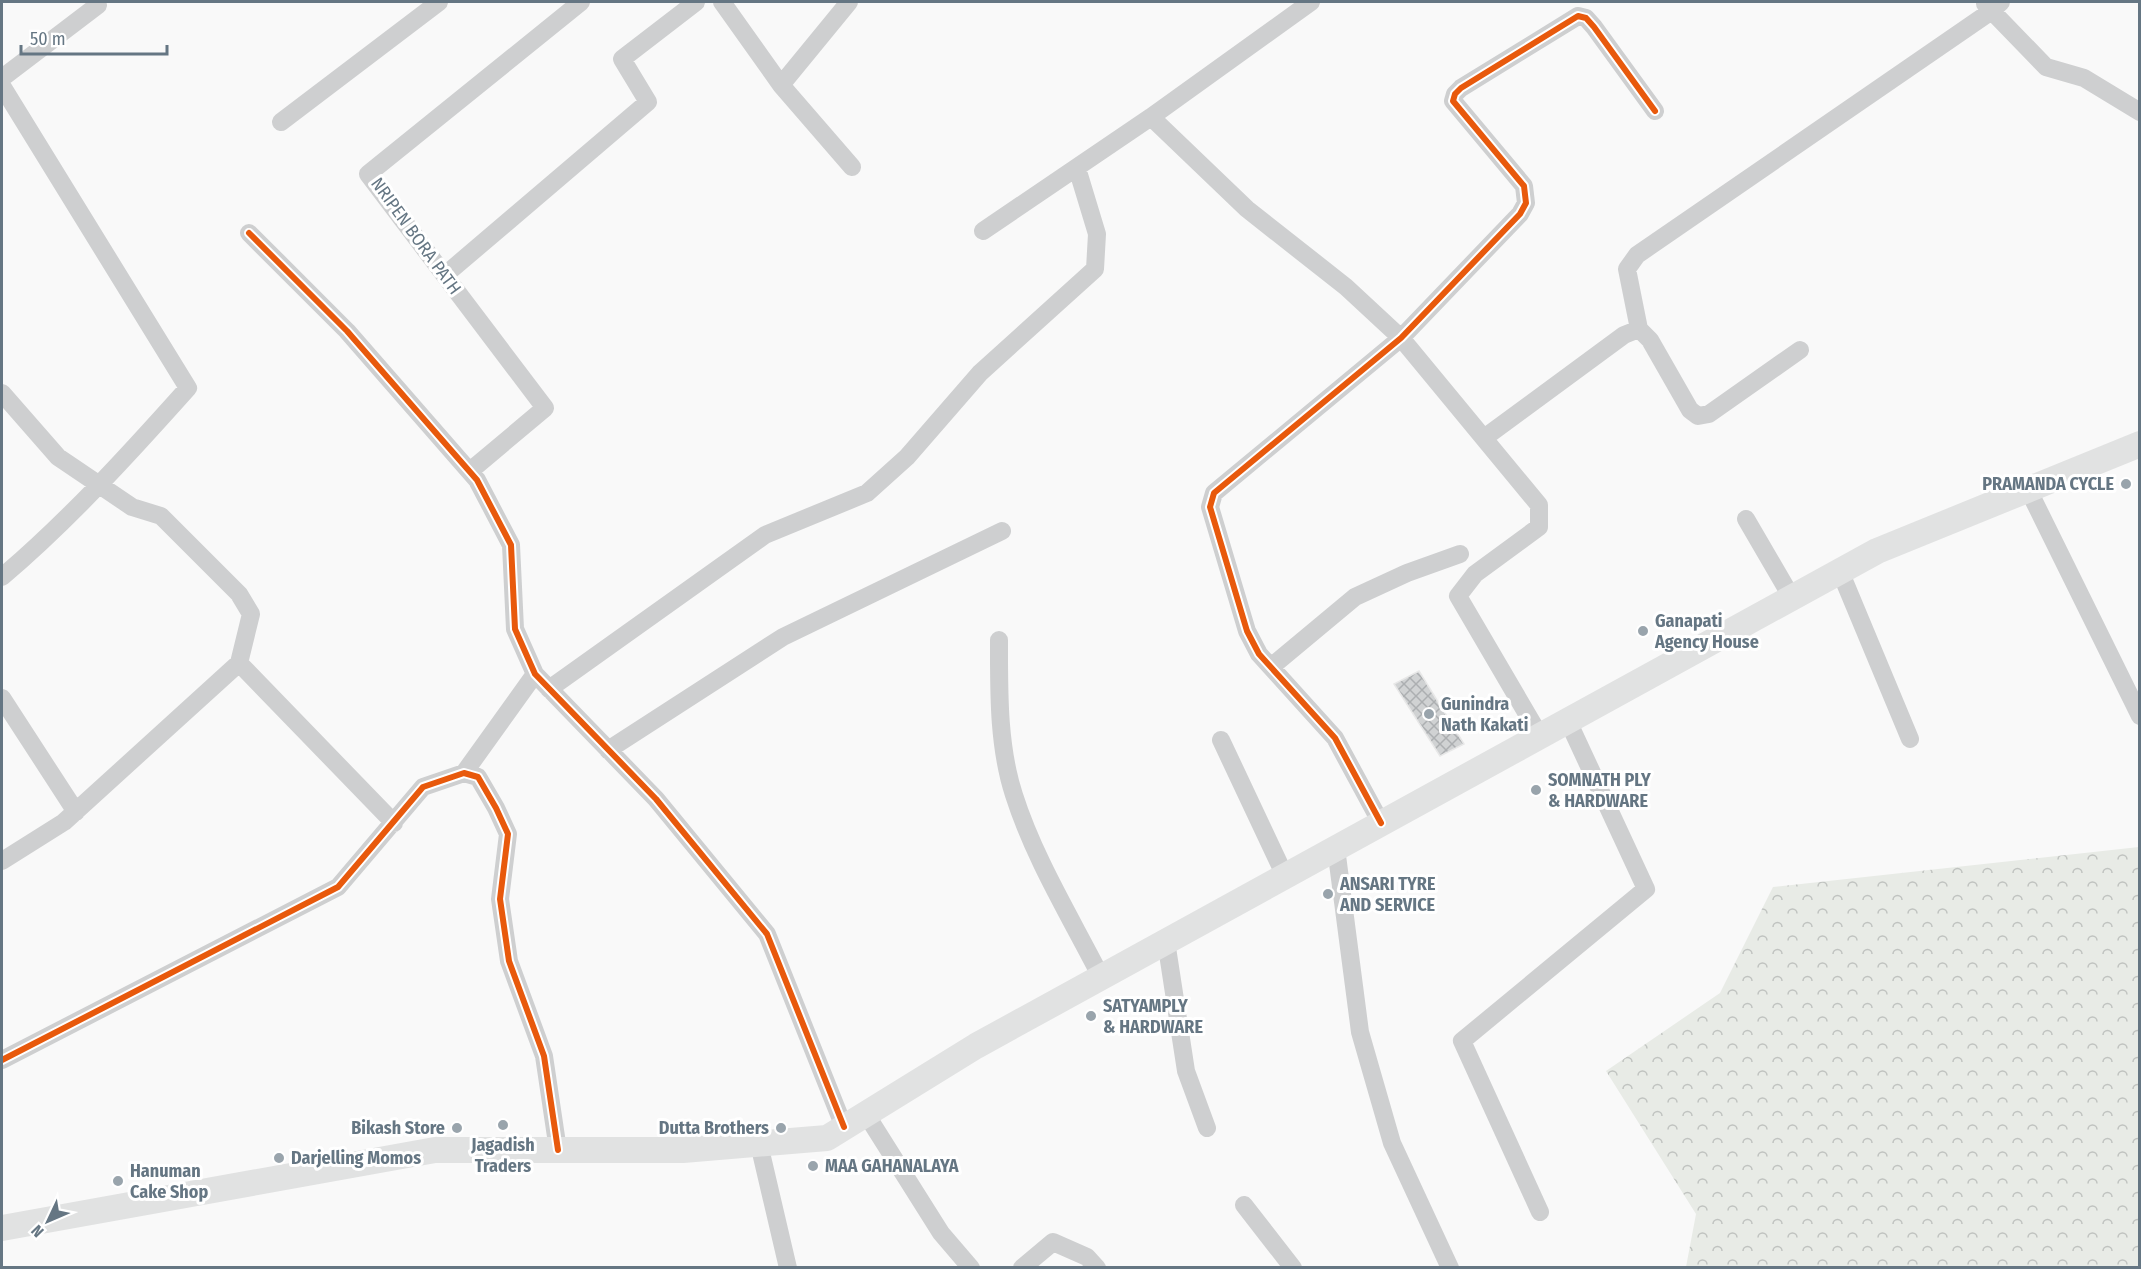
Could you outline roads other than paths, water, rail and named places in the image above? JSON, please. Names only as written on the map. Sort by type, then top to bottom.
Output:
[{"type":"main road","points":[[2,1228],[435,1150],[683,1150],[827,1138],[976,1046],[1877,551],[2139,444]]},
{"type":"street","points":[[281,122],[439,2]]},
{"type":"street","name":"NRIPEN BORA PATH","points":[[470,471],[545,408],[391,200],[368,174],[580,2]]},
{"type":"street","points":[[445,275],[648,102],[622,59],[696,2]]},
{"type":"street","points":[[722,2],[781,85],[852,167]]},
{"type":"street","points":[[781,85],[849,2]]},
{"type":"street","points":[[983,231],[1151,117],[1311,2]]},
{"type":"street","points":[[2,78],[98,5]]},
{"type":"street","points":[[1800,350],[1710,414],[1698,416],[1690,410],[1650,340],[1639,329],[1627,269],[1637,255],[1992,5],[2046,67],[2084,78],[2139,112]]},
{"type":"street","points":[[1381,824],[1335,738],[1259,654],[1248,631],[1210,507],[1214,493],[1401,338],[1520,214],[1526,202],[1524,186],[1453,101],[1455,94],[1461,88],[1578,16],[1586,18],[1594,27],[1655,111]]},
{"type":"street","points":[[2,86],[188,388],[119,465],[28,555],[2,577]]},
{"type":"street","points":[[1151,117],[1247,209],[1346,287],[1401,338],[1539,505],[1539,527],[1474,574],[1458,596],[1540,736]]},
{"type":"street","points":[[549,689],[765,535],[867,493],[907,457],[980,373],[1095,268],[1097,234],[1077,168]]},
{"type":"street","points":[[249,233],[347,330],[477,480],[512,545],[515,629],[535,674],[656,799],[766,934],[844,1127]]},
{"type":"street","points":[[1484,438],[1624,335],[1639,329]]},
{"type":"street","points":[[2,393],[58,457],[132,507],[161,516],[239,594],[251,614],[239,663],[76,812],[2,861]]},
{"type":"street","points":[[2028,489],[2139,716]]},
{"type":"street","points":[[1746,519],[1792,597]]},
{"type":"street","points":[[608,750],[783,637],[1002,531]]},
{"type":"street","points":[[1271,667],[1355,597],[1407,573],[1460,554]]},
{"type":"street","points":[[1840,571],[1910,739]]},
{"type":"street","points":[[999,640],[999,714],[1013,794],[1047,871],[1101,977]]},
{"type":"street","points":[[239,663],[394,823]]},
{"type":"street","points":[[464,773],[535,674]]},
{"type":"street","points":[[2,698],[76,812]]},
{"type":"street","points":[[1540,1212],[1462,1041],[1646,889],[1568,722]]},
{"type":"street","points":[[1221,740],[1285,876]]},
{"type":"street","points":[[2,1060],[338,887],[423,787],[464,773],[478,777],[508,834],[500,899],[508,961],[544,1056],[558,1150]]},
{"type":"street","points":[[1336,848],[1360,1032],[1392,1143],[1450,1268]]},
{"type":"street","points":[[1166,941],[1186,1071],[1207,1128]]},
{"type":"street","points":[[866,1114],[941,1233],[971,1268]]},
{"type":"street","points":[[759,1144],[788,1268]]},
{"type":"street","points":[[1244,1205],[1293,1268]]},
{"type":"street","points":[[1022,1268],[1053,1242],[1087,1257],[1097,1268]]},
{"type":"place","name":"PRAMANDA CYCLE","points":[[2126,484]]},
{"type":"place","name":"Ganapati Agency House","points":[[1643,631]]},
{"type":"place","name":"Gunindra Nath Kakati","points":[[1429,714]]},
{"type":"place","name":"SOMNATH PLY & HARDWARE","points":[[1536,790]]},
{"type":"place","name":"ANSARI TYRE AND SERVICE","points":[[1328,894]]},
{"type":"place","name":"SATYAMPLY & HARDWARE","points":[[1091,1016]]},
{"type":"place","name":"Jagadish Traders","points":[[503,1125]]},
{"type":"place","name":"Bikash Store","points":[[457,1128]]},
{"type":"place","name":"Dutta Brothers","points":[[781,1128]]},
{"type":"place","name":"Darjelling Momos","points":[[279,1158]]},
{"type":"place","name":"MAA GAHANALAYA","points":[[813,1166]]},
{"type":"place","name":"Hanuman Cake Shop","points":[[118,1181]]}]
